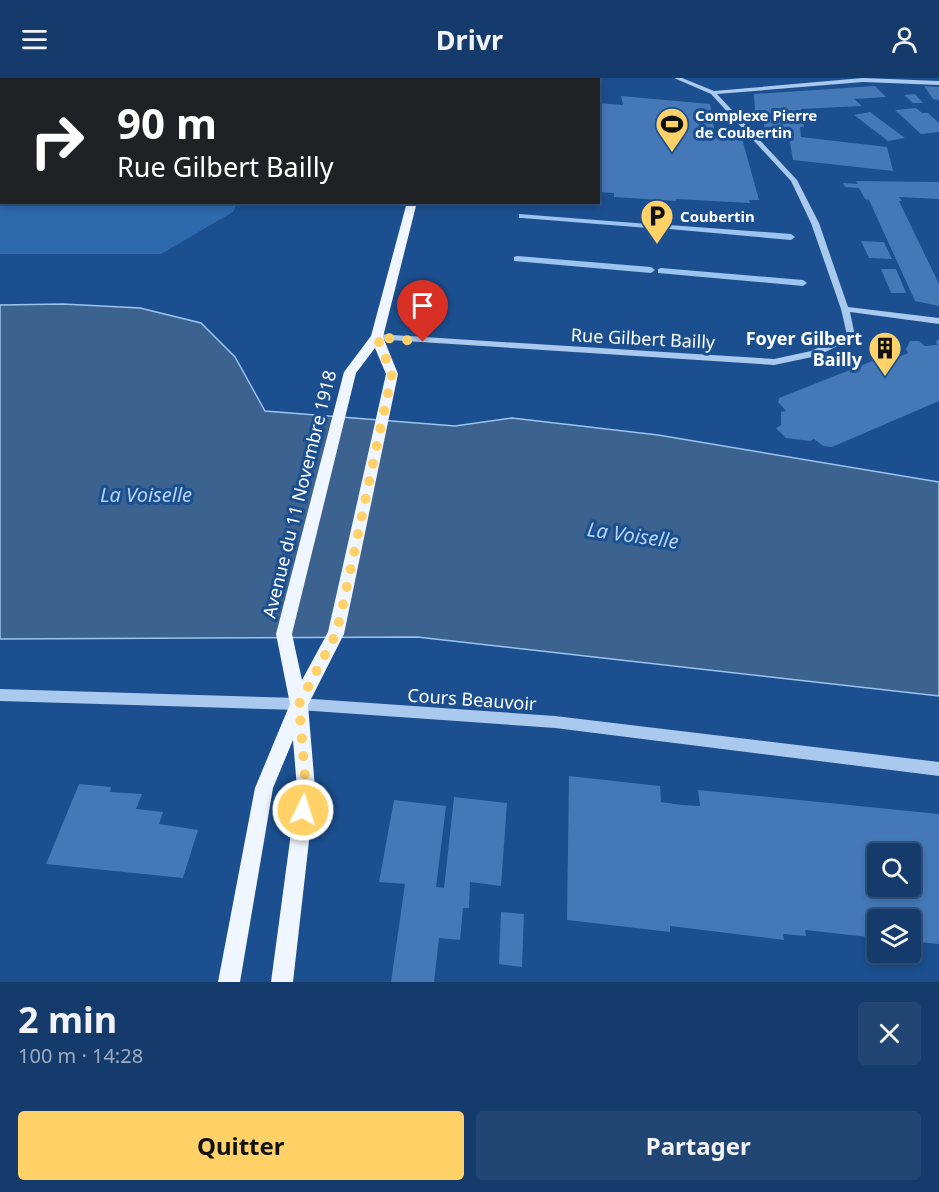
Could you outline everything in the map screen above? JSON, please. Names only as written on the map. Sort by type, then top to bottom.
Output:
[{"type":"main road","name":"Avenue du 11 Novembre 1918","points":[[282,982],[306,788],[299,704],[284,634],[350,372],[377,337],[411,204]]},
{"type":"main road","points":[[229,982],[264,788],[299,704],[336,634],[392,374],[377,337]]},
{"type":"street","points":[[677,78],[713,93],[794,180],[815,223],[845,309],[939,321]]},
{"type":"street","points":[[713,93],[863,80],[939,83]]},
{"type":"street","name":"Rue Gilbert Bailly","points":[[377,337],[774,362],[807,358],[829,350],[851,336],[845,309]]},
{"type":"street","name":"Cours Beauvoir","points":[[0,695],[299,704],[555,723],[939,769]]},
{"type":"shaded area","points":[[0,204],[237,204],[233,212],[161,254],[0,254]]},
{"type":"water","name":"La Voiselle","points":[[63,304],[140,308],[201,323],[235,357],[265,411],[455,426],[512,418],[658,435],[939,482],[939,696],[417,637],[0,639],[0,305]]},
{"type":"building","points":[[875,86],[886,97],[854,99],[862,106],[801,109],[804,127],[800,127],[801,137],[887,147],[893,171],[793,160],[789,137],[765,134],[763,113],[755,112],[754,94]]},
{"type":"building","points":[[924,86],[939,87],[939,100],[933,99]]},
{"type":"building","points":[[915,94],[923,103],[913,103],[904,95]]},
{"type":"building","name":"Complexe Pierre de Coubertin","points":[[621,96],[710,104],[715,134],[741,135],[759,200],[749,200],[750,203],[676,199],[676,201],[614,197],[614,193],[600,192],[600,103],[623,105]]},
{"type":"building","points":[[916,108],[922,113],[928,113],[939,123],[939,132],[921,134],[895,110]]},
{"type":"building","points":[[870,112],[905,138],[888,141],[854,115]]},
{"type":"building","points":[[856,181],[939,182],[939,199],[899,197],[902,201],[899,201],[939,284],[939,306],[915,301],[869,200],[865,199],[859,188],[845,187],[843,183],[858,184]]},
{"type":"building","points":[[52,204],[234,204],[234,205],[51,206]]},
{"type":"building","points":[[861,241],[884,242],[892,259],[869,258]]},
{"type":"building","points":[[881,269],[896,269],[906,293],[891,293]]},
{"type":"building","name":"Foyer Gilbert Bailly","points":[[939,339],[939,401],[832,447],[823,446],[814,439],[810,441],[786,438],[776,428],[781,425],[781,412],[786,411],[778,402],[779,398],[890,354],[901,356],[908,353],[906,349],[910,341],[919,341],[925,346],[937,345],[936,341]]},
{"type":"building","points":[[569,776],[660,786],[661,802],[682,805],[700,806],[698,790],[939,814],[939,944],[921,942],[921,909],[867,909],[867,937],[805,930],[806,936],[783,934],[784,940],[670,926],[670,932],[567,920]]},
{"type":"building","points":[[79,784],[111,787],[110,792],[142,794],[136,809],[163,812],[159,824],[198,830],[183,878],[46,864]]},
{"type":"building","points":[[454,797],[507,803],[501,886],[470,882],[469,908],[463,908],[460,940],[439,938],[434,982],[391,982],[405,884],[379,882],[394,800],[446,806],[436,887],[444,888]]},
{"type":"building","points":[[501,912],[524,914],[522,967],[499,964]]},
{"type":"waterway","points":[[522,216],[648,226]]},
{"type":"waterway","points":[[658,226],[791,237]]},
{"type":"waterway","points":[[517,259],[651,270]]},
{"type":"waterway","points":[[661,271],[803,283]]},
{"type":"place","name":"Complexe Pierre de Coubertin","points":[[672,153]]},
{"type":"place","name":"Coubertin","points":[[657,245]]},
{"type":"place","name":"Foyer Gilbert Bailly","points":[[885,377]]},
{"type":"route","points":[[303,810],[306,788],[299,704],[336,634],[392,374],[377,337],[423,342]]}]
